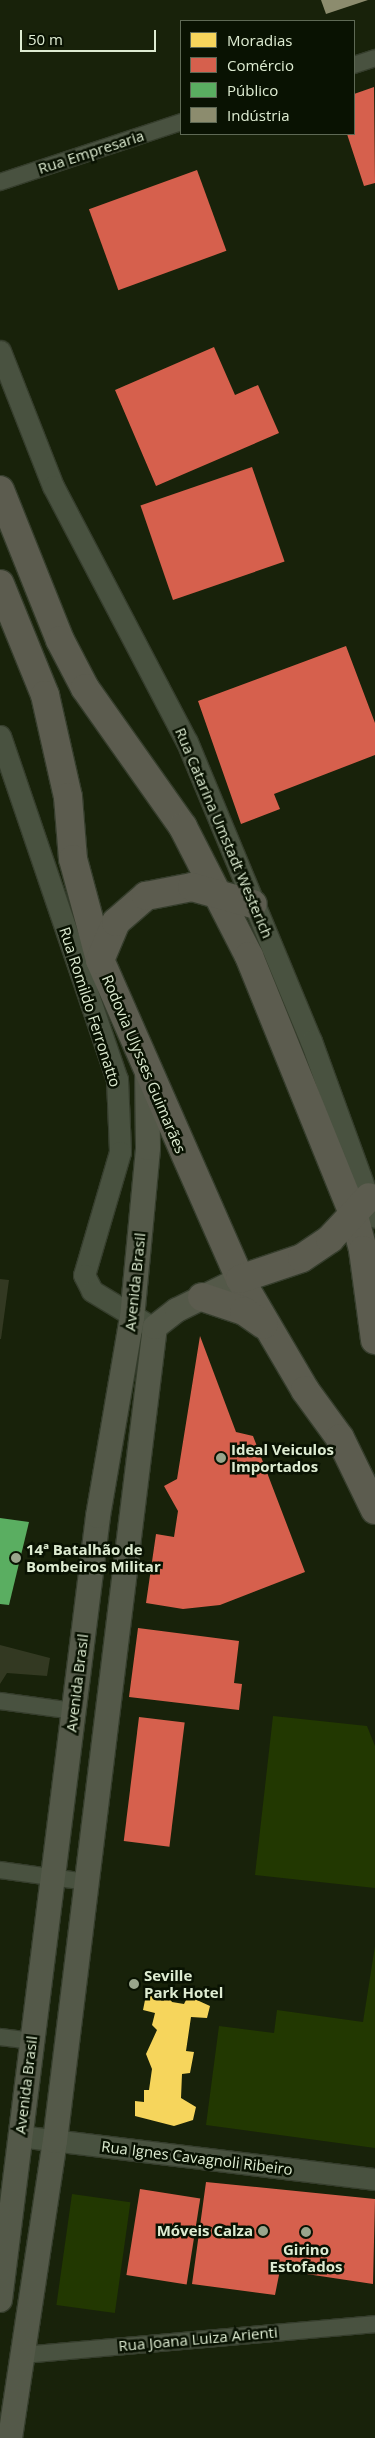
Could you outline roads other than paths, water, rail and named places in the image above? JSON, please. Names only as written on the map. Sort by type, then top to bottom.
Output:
[{"type":"highway","points":[[0,490],[60,640],[85,688],[156,785],[218,894],[249,956],[366,1210],[363,1250],[375,1340]]},
{"type":"highway","name":"Rodovia Ulysses Guimarães","points":[[0,584],[45,695],[68,797],[75,867],[100,960],[240,1279],[266,1326],[340,1438],[375,1510]]},
{"type":"highway","points":[[100,960],[116,922],[146,896],[192,887],[253,904]]},
{"type":"highway","points":[[240,1279],[302,1258],[366,1210]]},
{"type":"highway","points":[[202,1297],[244,1311],[266,1326]]},
{"type":"main road","name":"Avenida Brasil","points":[[0,2300],[5,2204],[19,2136],[98,1516],[132,1318],[148,1148],[147,1066]]},
{"type":"main road","name":"Avenida Brasil","points":[[7,2434],[22,2355],[55,2141],[155,1327],[202,1297],[240,1279]]},
{"type":"street","points":[[355,65],[375,58]]},
{"type":"street","name":"Rua Empresaria","points":[[0,182],[180,122]]},
{"type":"street","name":"Rua Catarina Umstadt Westerich","points":[[0,351],[53,486],[187,742],[253,904],[366,1210]]},
{"type":"street","name":"Rua Romildo Ferronatto","points":[[0,736],[116,1079],[120,1152],[83,1266],[92,1291],[132,1318],[155,1327]]},
{"type":"street","points":[[0,1701],[74,1712]]},
{"type":"street","points":[[0,1870],[88,1882]]},
{"type":"street","points":[[0,2037],[31,2041]]},
{"type":"street","name":"Rua Ignes Cavagnoli Ribeiro","points":[[19,2136],[375,2179]]},
{"type":"street","name":"Rua Joana Luiza Arienti","points":[[22,2355],[375,2324]]},
{"type":"place","name":"Ideal Veiculos Importados","points":[[221,1458]]},
{"type":"place","name":"14ª Batalhão de Bombeiros Militar","points":[[16,1558]]},
{"type":"place","name":"Seville Park Hotel","points":[[134,1984]]},
{"type":"place","name":"Móveis Calza","points":[[263,2231]]},
{"type":"place","name":"Girino Estofados","points":[[306,2232]]}]
